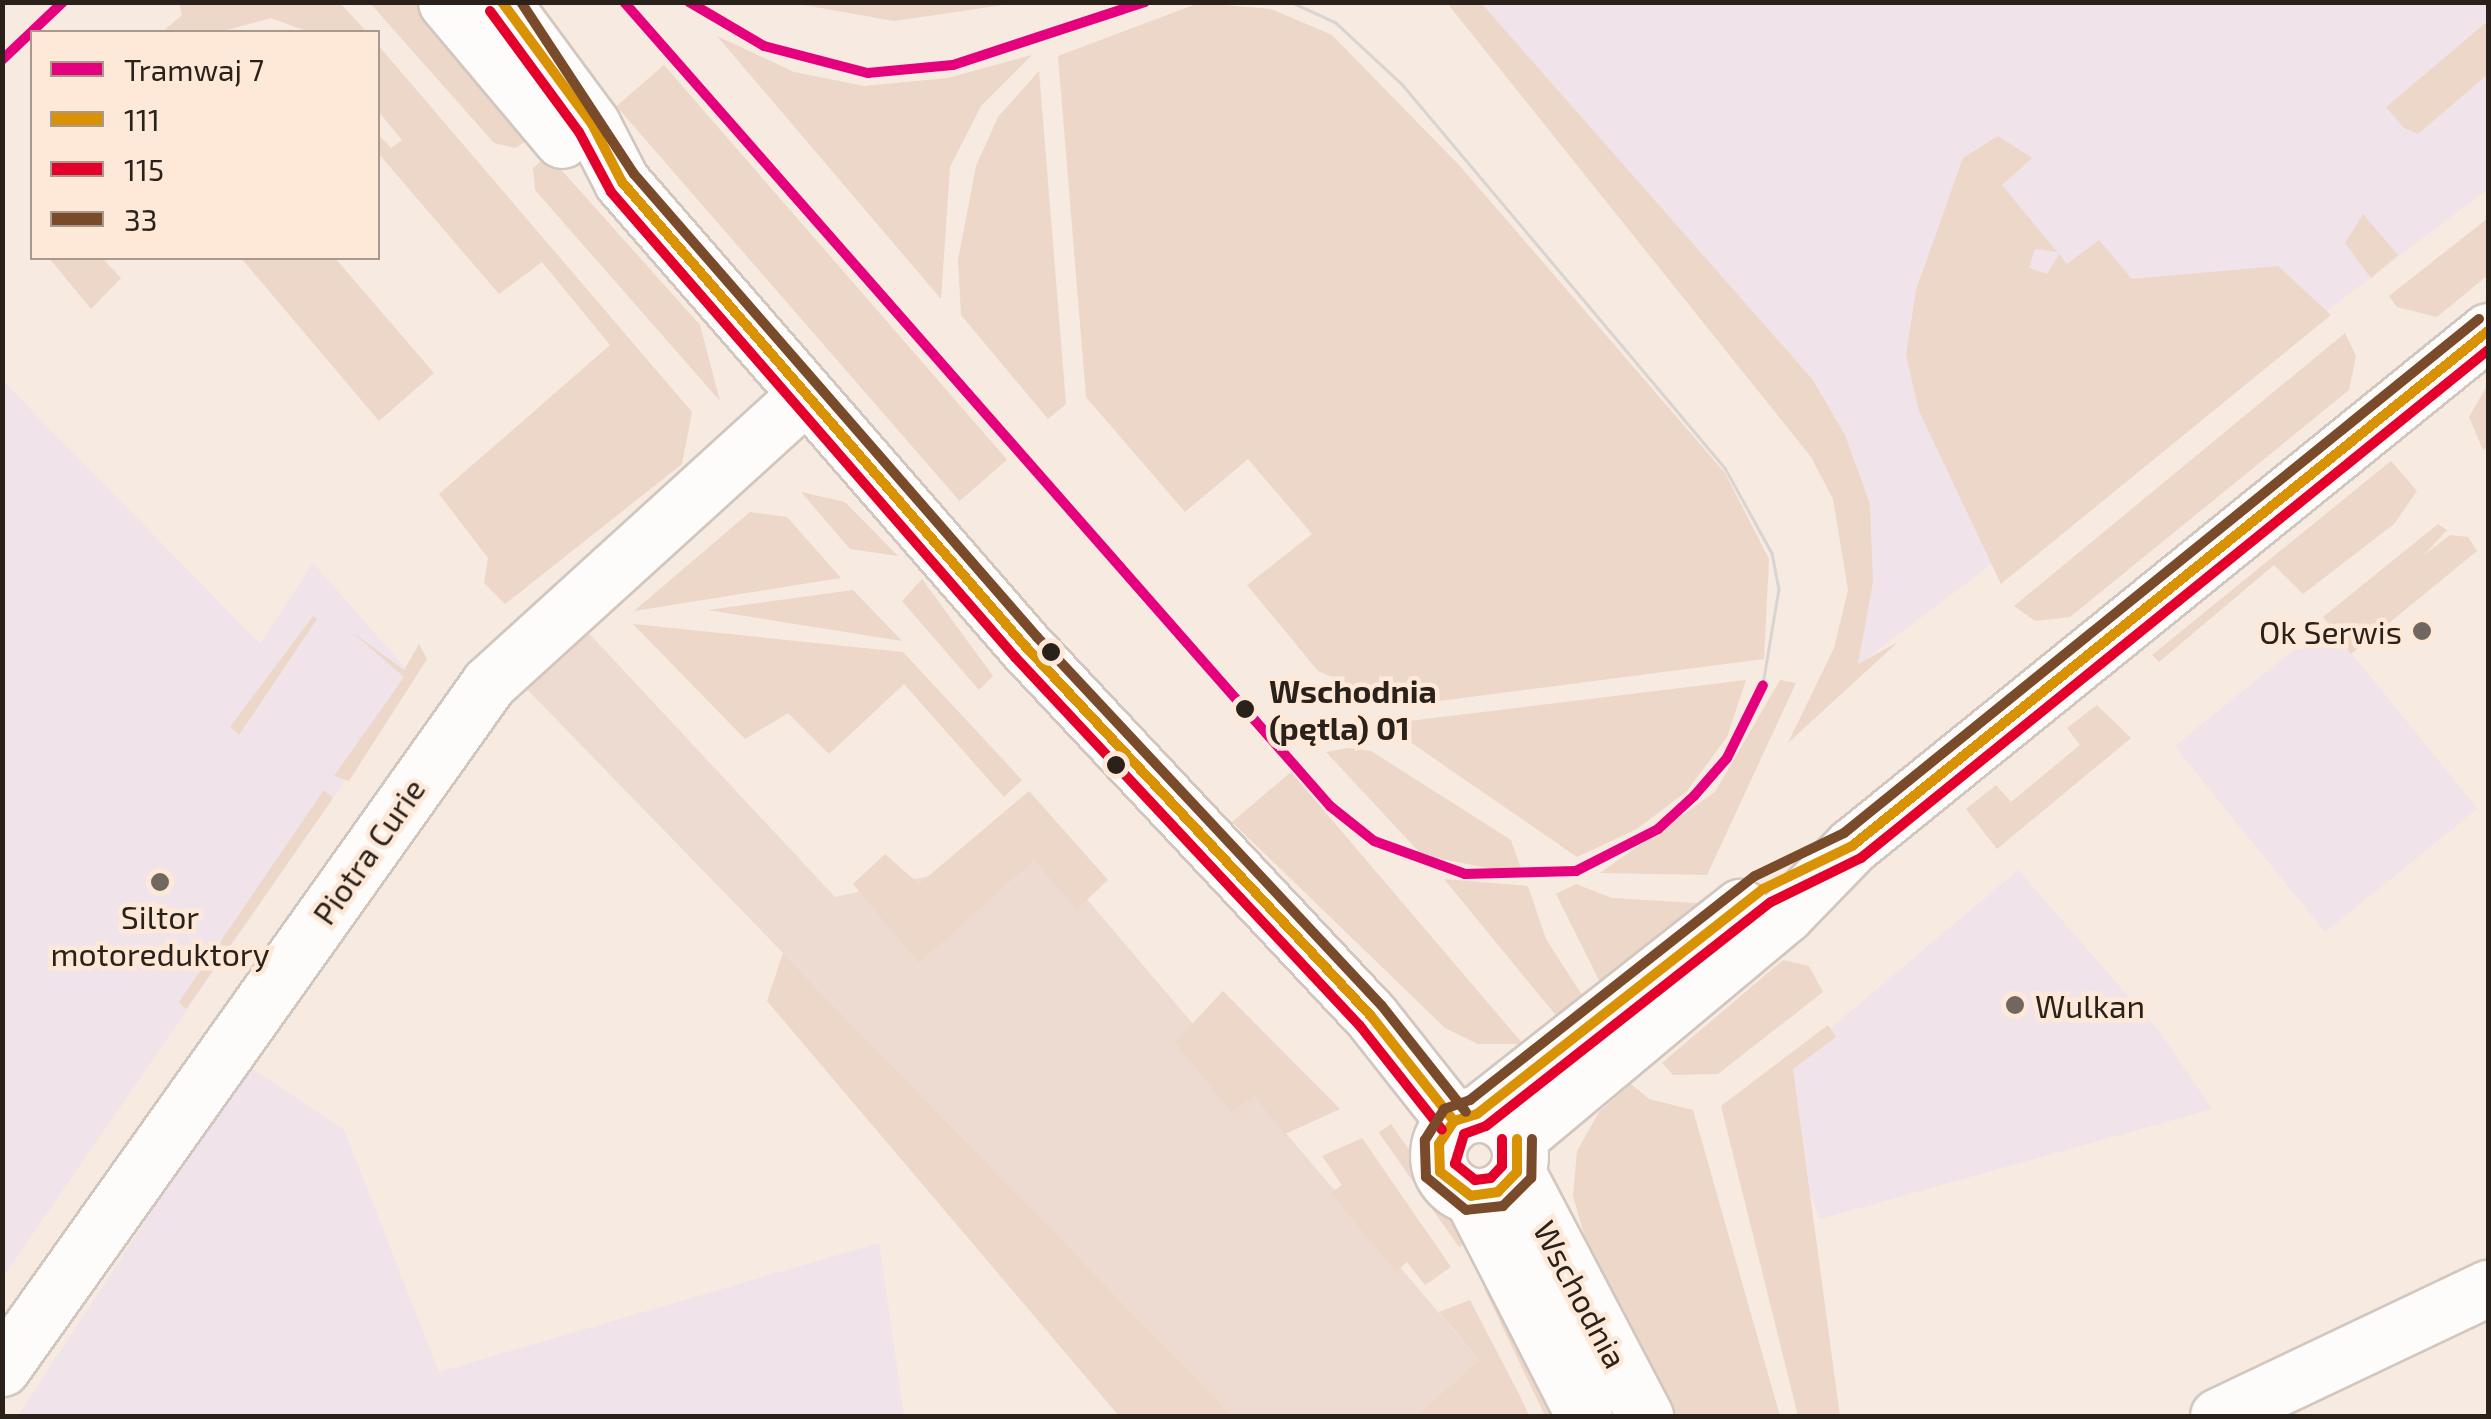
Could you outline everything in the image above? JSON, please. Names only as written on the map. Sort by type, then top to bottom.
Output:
[{"type":"street","name":"Wschodnia","points":[[446,2],[561,139],[622,182]]},
{"type":"street","name":"Wschodnia","points":[[502,2],[592,124],[622,182],[804,396],[1488,1148],[1645,1416]]},
{"type":"street","points":[[1488,1148],[1786,914],[1852,846],[2488,331]]},
{"type":"street","name":"Piotra Curie","points":[[2,1368],[490,683],[804,396]]},
{"type":"street","name":"Wschodnia","points":[[1488,1148],[1584,1416]]},
{"type":"street","points":[[2218,1416],[2488,1288]]},
{"type":"shaded area","points":[[179,3],[340,3],[365,30],[304,30],[271,18],[227,30],[164,30],[182,15]]},
{"type":"shaded area","points":[[370,3],[419,3],[536,135],[515,148],[494,143]]},
{"type":"shaded area","points":[[793,3],[1017,3],[894,21]]},
{"type":"shaded area","points":[[1199,3],[1271,9],[1332,35],[1459,165],[1725,473],[1769,559],[1764,659],[1400,706],[1318,671],[1247,585],[1312,534],[1248,459],[1185,512],[1086,397],[1058,56]]},
{"type":"shaded area","points":[[1447,3],[1481,3],[1813,380],[1845,435],[1870,504],[1873,582],[1858,664],[1898,642],[1788,743],[1834,648],[1848,590],[1833,499],[1811,457]]},
{"type":"shaded area","points":[[1481,3],[2488,3],[2488,189],[1858,665],[1872,584],[1845,435],[1813,380]]},
{"type":"shaded area","points":[[2488,21],[2488,74],[2418,134],[2404,128],[2386,107]]},
{"type":"shaded area","points":[[717,36],[794,72],[864,86],[948,78],[1032,55],[981,106],[950,167],[941,299]]},
{"type":"shaded area","points":[[380,47],[692,412],[682,464],[505,604],[484,583],[488,558],[439,494],[610,345],[542,262],[499,294],[380,155],[380,136],[391,148],[402,140],[380,113]]},
{"type":"shaded area","points":[[664,65],[1007,460],[960,501],[616,106]]},
{"type":"shaded area","points":[[1039,71],[1066,404],[1048,419],[961,315],[958,260],[976,166],[998,117]]},
{"type":"shaded area","points":[[1998,136],[2032,158],[2002,185],[2057,252],[2035,249],[2029,268],[2047,274],[2059,254],[2067,264],[2099,240],[2132,279],[2278,266],[2331,315],[2001,584],[1919,411],[1906,355],[1916,290],[1963,158]]},
{"type":"shaded area","points":[[548,155],[700,325],[720,401],[535,190],[533,168]]},
{"type":"shaded area","points":[[2363,214],[2398,255],[2371,278],[2345,243]]},
{"type":"shaded area","points":[[2488,218],[2488,275],[2437,317],[2397,307],[2389,296]]},
{"type":"shaded area","points":[[51,260],[104,260],[121,278],[91,309]]},
{"type":"shaded area","points":[[243,260],[337,260],[434,373],[379,421]]},
{"type":"shaded area","points":[[2345,333],[2356,356],[2349,390],[2070,617],[2035,621],[2014,606]]},
{"type":"shaded area","points":[[3,381],[260,644],[313,563],[415,679],[3,1277]]},
{"type":"shaded area","points":[[2488,384],[2488,446],[2483,450],[2469,417]]},
{"type":"shaded area","points":[[2391,461],[2417,491],[2394,524],[2303,594],[2274,565],[2159,662],[2152,655]]},
{"type":"shaded area","points":[[801,492],[845,502],[898,556],[850,549]]},
{"type":"shaded area","points":[[750,512],[787,517],[841,578],[634,611]]},
{"type":"shaded area","points":[[2438,524],[2447,530],[2423,556],[2450,535],[2468,537],[2477,551],[2351,654],[2323,617]]},
{"type":"shaded area","points":[[922,579],[993,676],[979,690],[902,601]]},
{"type":"shaded area","points":[[853,590],[902,641],[708,610]]},
{"type":"shaded area","points":[[313,616],[317,619],[239,735],[230,727]]},
{"type":"shaded area","points":[[2327,623],[2477,809],[2325,932],[2175,746]]},
{"type":"shaded area","points":[[633,624],[903,652],[1022,780],[1004,797],[904,684],[829,754],[788,713],[745,739]]},
{"type":"shaded area","points":[[583,627],[835,897],[1045,850],[1479,1360],[1416,1416],[1233,1416],[517,679]]},
{"type":"shaded area","points":[[352,632],[404,670],[419,644],[427,659],[349,781],[334,776],[404,677]]},
{"type":"shaded area","points":[[1746,680],[1727,737],[1687,791],[1637,829],[1577,857],[1384,724]]},
{"type":"shaded area","points":[[1780,680],[1796,683],[1707,875],[1600,873],[1715,792]]},
{"type":"shaded area","points":[[2097,705],[2131,738],[1997,849],[1966,809],[1996,785],[2011,802],[2080,745],[2067,728]]},
{"type":"shaded area","points":[[1348,748],[1371,751],[1511,840],[1523,875],[1422,855],[1326,752]]},
{"type":"shaded area","points":[[1291,772],[1523,1044],[1478,1044],[1445,1028],[1232,822]]},
{"type":"shaded area","points":[[324,790],[333,798],[186,1009],[179,1002]]},
{"type":"shaded area","points":[[1029,791],[1108,880],[1077,909],[1034,860],[919,963],[853,884],[885,854],[919,884]]},
{"type":"shaded area","points":[[2018,870],[2162,1035],[2212,1109],[1820,1219],[1767,1082]]},
{"type":"shaded area","points":[[1444,879],[1528,886],[1546,939],[1589,1006],[1563,1024]]},
{"type":"shaded area","points":[[1576,884],[1612,898],[1713,904],[1605,992],[1556,894]]},
{"type":"shaded area","points":[[783,953],[1233,1416],[1119,1416],[767,1001]]},
{"type":"shaded area","points":[[1783,960],[1809,966],[1823,992],[1718,1074],[1673,1075],[1662,1063]]},
{"type":"shaded area","points":[[1223,991],[1340,1109],[1285,1134],[1254,1096],[1231,1112],[1175,1042]]},
{"type":"shaded area","points":[[1828,1025],[1836,1037],[1793,1069],[1840,1416],[1798,1416],[1721,1106]]},
{"type":"shaded area","points":[[247,1065],[344,1130],[439,1372],[879,1243],[904,1416],[18,1416]]},
{"type":"shaded area","points":[[1631,1084],[1649,1099],[1693,1110],[1780,1416],[1669,1416],[1586,1241],[1573,1196],[1577,1151],[1599,1112]]},
{"type":"shaded area","points":[[1391,1124],[1471,1239],[1459,1247],[1379,1133]]},
{"type":"shaded area","points":[[1362,1138],[1451,1267],[1425,1285],[1407,1262],[1396,1272],[1331,1193],[1342,1185],[1322,1156]]},
{"type":"shaded area","points":[[1484,1288],[1505,1292],[1561,1416],[1545,1416]]},
{"type":"shaded area","points":[[1470,1300],[1529,1416],[1416,1416],[1479,1360],[1439,1312]]},
{"type":"tram line","name":"7","points":[[34,30],[63,2]]},
{"type":"tram line","name":"7","points":[[624,2],[1330,806],[1374,841],[1465,874],[1576,871],[1658,829],[1694,796],[1727,758],[1763,685]]},
{"type":"tram line","name":"7","points":[[689,2],[764,46],[868,73],[953,65],[1145,2]]},
{"type":"tram line","points":[[1291,2],[1335,22],[1402,84],[1725,468],[1772,553],[1779,589],[1763,685]]},
{"type":"tram line","name":"7","points":[[2,60],[30,33]]},
{"type":"transit line","name":"111","points":[[502,2],[592,124],[622,182],[1026,647],[1371,1016],[1454,1121]]},
{"type":"transit line","name":"33","points":[[521,2],[634,174],[1037,637],[1382,1006],[1466,1112]]},
{"type":"transit line","name":"115","points":[[490,11],[579,132],[611,192],[1015,657],[1360,1026],[1442,1130]]},
{"type":"transit line","name":"33","points":[[1532,1139],[1531,1178],[1503,1206],[1466,1210],[1426,1177],[1425,1140],[1444,1109],[1470,1100],[1755,876],[1844,833],[2479,319]]},
{"type":"transit line","name":"111","points":[[1517,1139],[1517,1172],[1498,1192],[1471,1196],[1440,1172],[1439,1144],[1454,1121],[1477,1114],[1763,889],[1852,846],[2488,331]]},
{"type":"transit line","name":"115","points":[[1502,1139],[1502,1166],[1491,1178],[1475,1180],[1455,1164],[1464,1134],[1486,1126],[1771,902],[1861,858],[2488,350]]},
{"type":"place","name":"Ok Serwis","points":[[2422,631]]},
{"type":"place","name":"Wschodnia (pętla) 01","points":[[1245,709]]},
{"type":"place","name":"Siltor motoreduktory","points":[[160,882]]},
{"type":"place","name":"Wulkan","points":[[2015,1005]]}]
